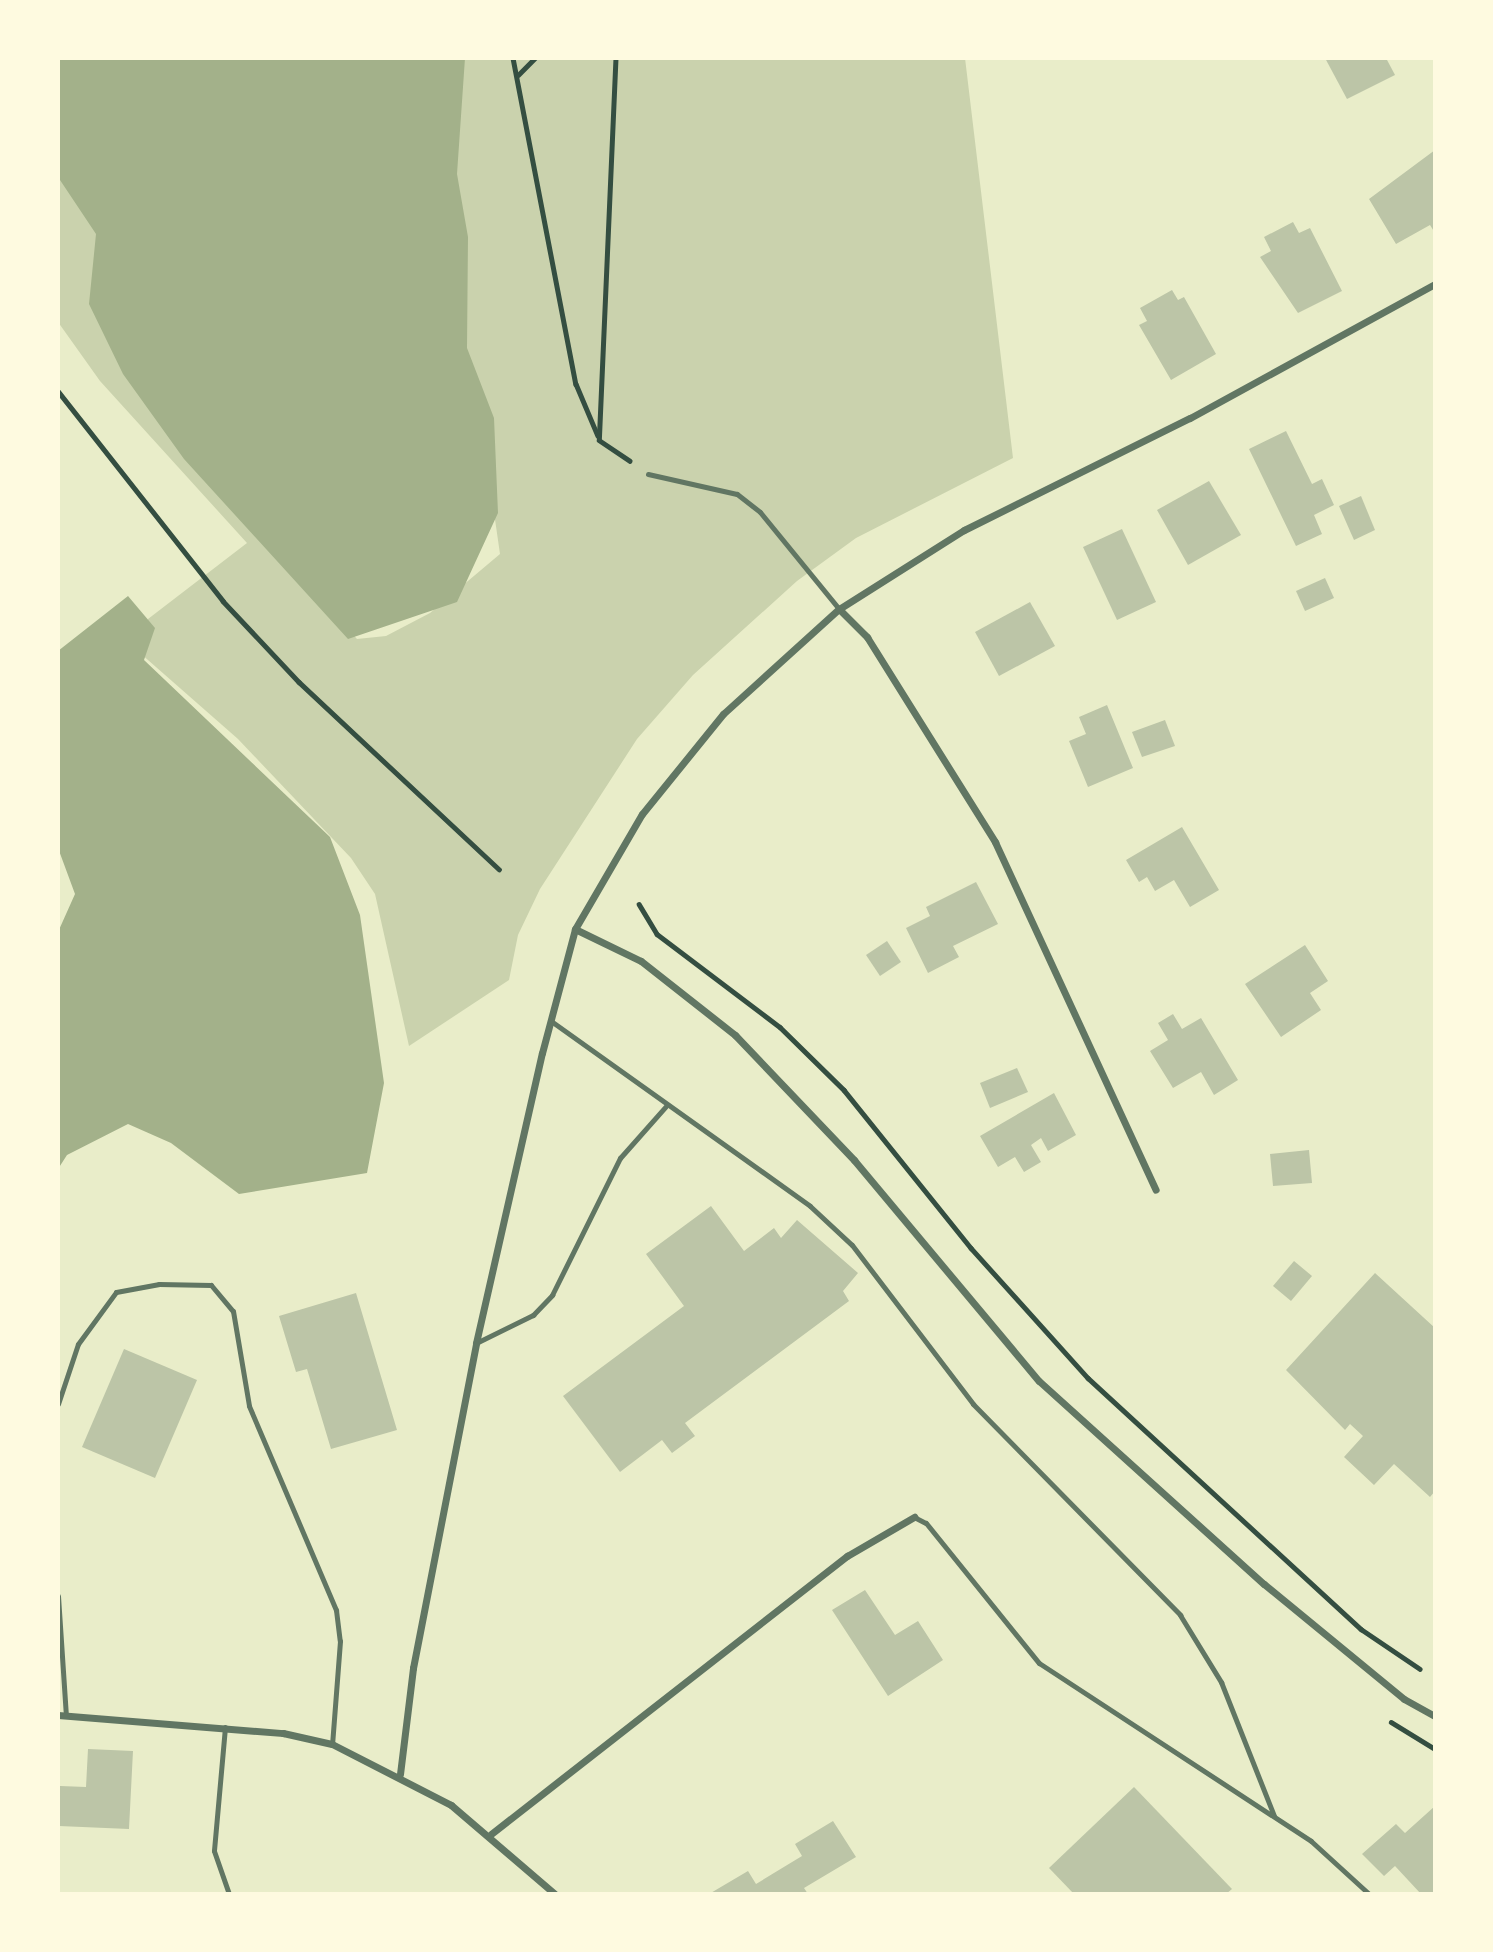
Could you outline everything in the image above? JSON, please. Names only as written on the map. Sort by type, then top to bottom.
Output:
[{"type":"street","points":[[400,1774],[413,1668],[476,1343],[551,1021],[575,929],[615,853],[680,765],[723,714],[839,609],[976,523],[1190,418],[1435,284]]},
{"type":"street","points":[[839,609],[867,637],[995,842],[1156,1190]]},
{"type":"street","points":[[575,929],[641,961],[735,1035],[854,1160],[1039,1381],[1283,1601],[1404,1699],[1435,1716]]},
{"type":"street","points":[[491,1834],[847,1556],[914,1517]]},
{"type":"street","points":[[62,1715],[225,1727],[332,1744],[400,1774],[491,1834],[555,1894]]},
{"type":"lane","points":[[648,474],[737,494],[760,512],[839,609]]},
{"type":"lane","points":[[551,1021],[666,1106],[810,1206],[852,1245],[973,1404],[1180,1615],[1221,1682],[1274,1816]]},
{"type":"lane","points":[[476,1343],[533,1315],[552,1295],[620,1158],[666,1106]]},
{"type":"lane","points":[[58,1404],[78,1344],[116,1292],[159,1284],[211,1285],[233,1311],[249,1406],[336,1610],[340,1641],[332,1744]]},
{"type":"lane","points":[[914,1517],[926,1523],[1039,1663],[1274,1816],[1369,1894]]},
{"type":"lane","points":[[58,1596],[62,1715]]},
{"type":"lane","points":[[225,1727],[214,1851],[229,1894]]},
{"type":"path","points":[[513,58],[576,384],[600,440],[648,474]]},
{"type":"path","points":[[517,75],[535,58]]},
{"type":"path","points":[[600,440],[616,58]]},
{"type":"path","points":[[58,391],[223,601],[299,682],[499,869]]},
{"type":"path","points":[[639,904],[657,934],[780,1027],[844,1090],[971,1248],[1088,1378],[1362,1629],[1420,1669]]},
{"type":"path","points":[[1391,1722],[1435,1749]]},
{"type":"shaded area","points":[[58,58],[465,58],[457,174],[468,237],[467,348],[494,418],[498,513],[457,602],[348,639],[184,459],[123,374],[89,304],[96,234],[58,177]]},
{"type":"shaded area","points":[[460,58],[965,58],[1013,458],[856,538],[797,581],[693,675],[637,739],[540,889],[518,935],[509,980],[409,1046],[375,894],[351,858],[238,739],[140,653],[148,619],[247,543],[100,381],[58,322],[58,166],[282,557],[357,639],[386,636],[430,613],[500,554],[484,443],[467,395],[455,173]]},
{"type":"shaded area","points":[[128,596],[155,628],[144,660],[330,837],[360,915],[384,1083],[367,1173],[239,1194],[171,1143],[128,1124],[67,1155],[58,1169],[58,932],[75,894],[58,848],[58,651]]},
{"type":"building","points":[[1325,58],[1386,58],[1395,75],[1347,99]]},
{"type":"building","points":[[1435,150],[1435,233],[1430,225],[1396,244],[1369,199]]},
{"type":"building","points":[[1293,222],[1299,233],[1310,228],[1342,291],[1298,313],[1260,257],[1271,251],[1264,237]]},
{"type":"building","points":[[1172,290],[1178,300],[1184,297],[1216,354],[1171,380],[1139,325],[1147,321],[1140,308]]},
{"type":"building","points":[[1286,431],[1312,484],[1322,479],[1334,505],[1314,515],[1322,534],[1296,546],[1249,449]]},
{"type":"building","points":[[1209,481],[1241,535],[1188,565],[1157,510]]},
{"type":"building","points":[[1361,496],[1375,530],[1354,540],[1339,506]]},
{"type":"building","points":[[1122,529],[1156,602],[1117,620],[1083,547]]},
{"type":"building","points":[[1325,578],[1334,598],[1305,611],[1296,591]]},
{"type":"building","points":[[1030,602],[1055,646],[999,676],[975,632]]},
{"type":"building","points":[[1107,705],[1133,768],[1088,787],[1069,741],[1086,734],[1079,717]]},
{"type":"building","points":[[1165,720],[1175,746],[1142,757],[1132,732]]},
{"type":"building","points":[[1182,827],[1219,890],[1190,907],[1174,880],[1155,891],[1147,877],[1139,882],[1126,860]]},
{"type":"building","points":[[976,882],[998,924],[953,946],[959,957],[928,973],[906,928],[930,916],[926,907]]},
{"type":"building","points":[[887,941],[901,962],[880,976],[866,955]]},
{"type":"building","points":[[1305,945],[1328,981],[1310,993],[1321,1010],[1281,1037],[1245,984]]},
{"type":"building","points":[[1173,1014],[1182,1029],[1201,1018],[1238,1080],[1214,1095],[1201,1072],[1173,1088],[1150,1051],[1168,1040],[1158,1023]]},
{"type":"building","points":[[1017,1068],[1028,1092],[990,1108],[980,1083]]},
{"type":"building","points":[[1054,1093],[1076,1135],[1048,1151],[1041,1138],[1031,1145],[1041,1162],[1024,1172],[1015,1157],[998,1167],[980,1136]]},
{"type":"building","points":[[1309,1150],[1312,1183],[1273,1186],[1270,1154]]},
{"type":"building","points":[[711,1206],[744,1251],[774,1228],[781,1238],[797,1220],[858,1273],[843,1291],[849,1301],[685,1423],[695,1436],[672,1453],[662,1440],[620,1472],[563,1396],[684,1306],[646,1254]]},
{"type":"building","points":[[1294,1261],[1312,1276],[1291,1301],[1273,1286]]},
{"type":"building","points":[[1375,1273],[1435,1328],[1435,1491],[1430,1497],[1394,1464],[1374,1485],[1344,1457],[1363,1436],[1350,1424],[1345,1430],[1286,1370]]},
{"type":"building","points":[[356,1293],[397,1430],[331,1449],[307,1369],[296,1372],[279,1316]]},
{"type":"building","points":[[124,1349],[197,1380],[155,1478],[82,1447]]},
{"type":"building","points":[[865,1590],[895,1635],[918,1621],[943,1660],[888,1696],[832,1610]]},
{"type":"building","points":[[88,1749],[133,1751],[129,1829],[59,1826],[60,1786],[86,1787]]},
{"type":"building","points":[[1134,1787],[1232,1889],[1226,1894],[1074,1894],[1049,1868]]},
{"type":"building","points":[[1435,1806],[1435,1894],[1421,1894],[1395,1866],[1384,1876],[1362,1854],[1396,1824],[1405,1833]]},
{"type":"building","points":[[833,1821],[856,1857],[804,1888],[808,1894],[709,1894],[748,1871],[756,1884],[802,1856],[795,1844]]}]
